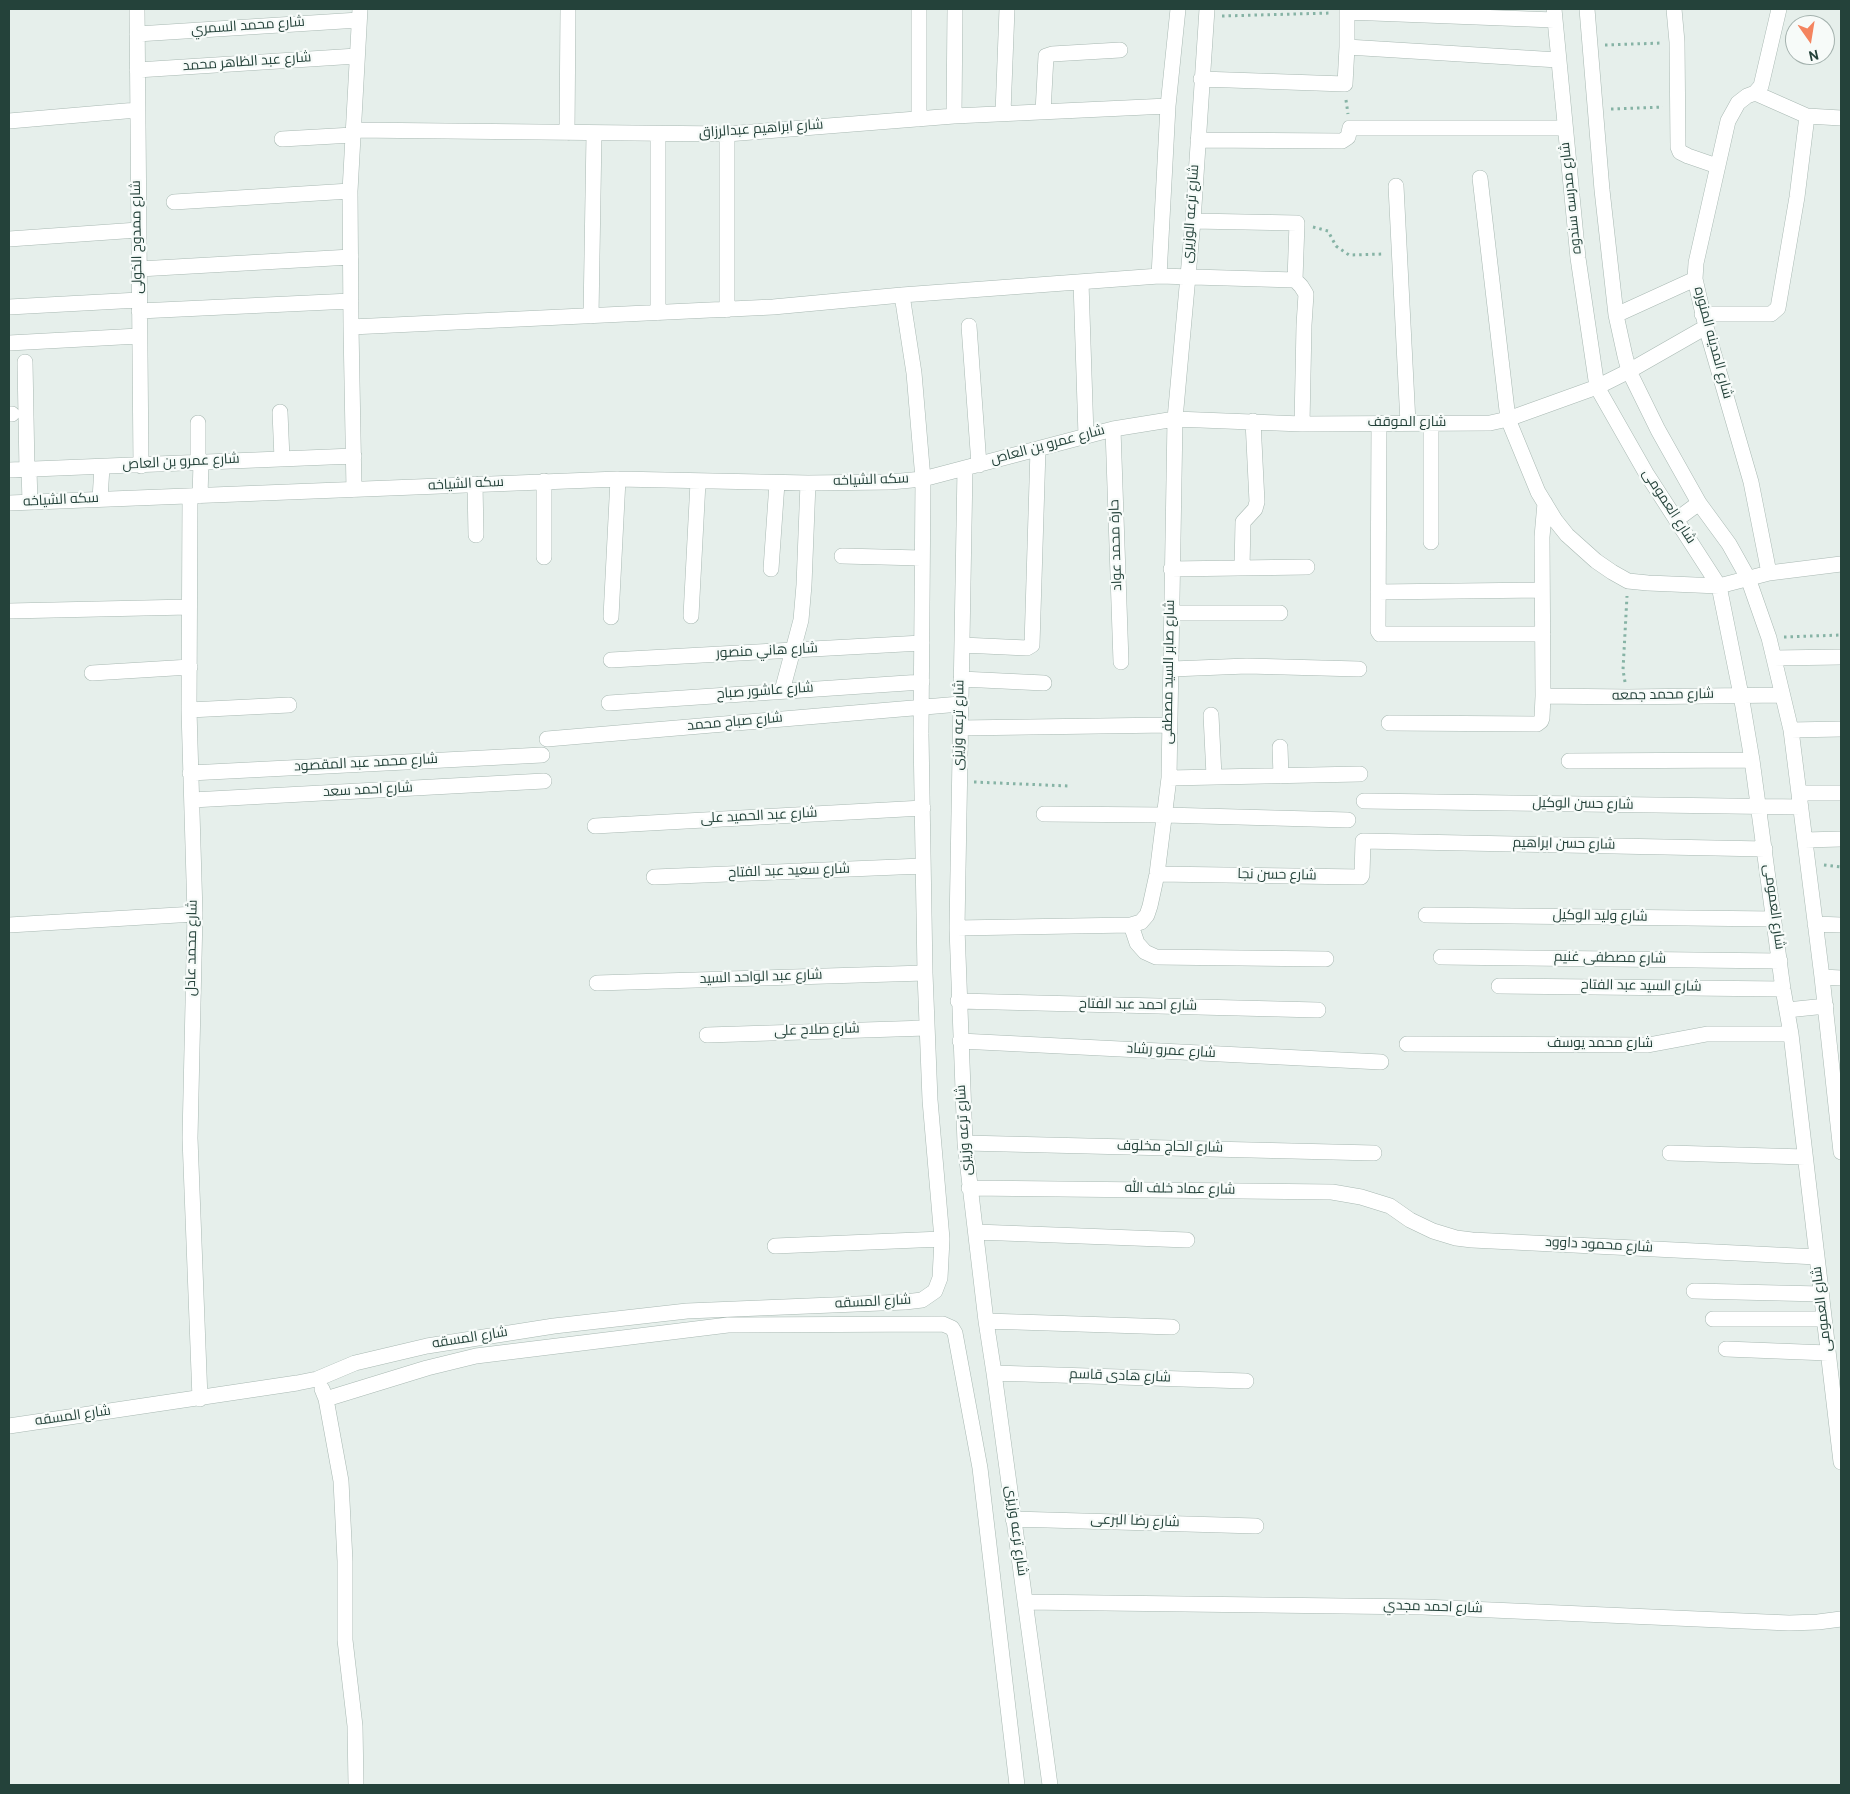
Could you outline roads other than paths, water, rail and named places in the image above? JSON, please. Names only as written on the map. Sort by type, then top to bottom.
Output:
[{"type":"street","name":"شارع ممدوح الخولى","points":[[137,9],[141,466]]},
{"type":"street","points":[[567,134],[568,9]]},
{"type":"street","points":[[919,9],[919,119]]},
{"type":"street","points":[[954,116],[955,9]]},
{"type":"street","points":[[1003,113],[1007,9]]},
{"type":"street","points":[[1159,276],[1168,106],[1178,9]]},
{"type":"street","points":[[1587,9],[1616,315],[1629,371]]},
{"type":"street","points":[[1674,9],[1679,107],[1678,146],[1680,152],[1717,166]]},
{"type":"street","points":[[1779,9],[1760,86],[1755,93],[1807,116],[1841,118]]},
{"type":"street","points":[[1201,79],[1345,84],[1347,48],[1346,10],[1554,14]]},
{"type":"street","name":"شارع ترعه الوزيرى","points":[[1174,418],[1193,221],[1206,13]]},
{"type":"street","name":"شارع محمد السمري","points":[[137,34],[360,14]]},
{"type":"street","points":[[354,490],[350,191],[360,14]]},
{"type":"street","name":"شارع مدرسه سندوه","points":[[1554,14],[1578,258],[1597,387]]},
{"type":"street","points":[[1347,48],[1558,60]]},
{"type":"street","points":[[1043,112],[1046,56],[1052,54],[1120,50]]},
{"type":"street","name":"شارع عبد الظاهر محمد","points":[[137,70],[357,56]]},
{"type":"street","name":"شارع المدينه المنوره","points":[[1755,93],[1738,103],[1728,121],[1696,263],[1695,279],[1704,320],[1751,482],[1769,573]]},
{"type":"street","name":"شارع ابراهيم عبدالرزاق","points":[[282,139],[353,133],[727,134],[954,116],[1168,106]]},
{"type":"street","points":[[9,121],[137,110]]},
{"type":"street","points":[[1704,320],[1772,314],[1778,308],[1797,197],[1807,116]]},
{"type":"street","points":[[1198,140],[1342,141],[1348,137],[1350,128],[1565,128]]},
{"type":"street","points":[[592,316],[594,134]]},
{"type":"street","points":[[658,134],[658,313]]},
{"type":"street","points":[[727,134],[727,310]]},
{"type":"street","points":[[1480,178],[1508,420],[1544,503],[1567,535],[1596,561],[1628,581],[1682,586],[1719,586],[1769,573],[1841,564]]},
{"type":"street","points":[[1396,186],[1408,423]]},
{"type":"street","points":[[174,202],[350,191]]},
{"type":"street","points":[[1193,221],[1297,223],[1294,280]]},
{"type":"street","points":[[9,239],[138,230]]},
{"type":"street","points":[[138,269],[350,257]]},
{"type":"street","points":[[351,327],[727,310],[1159,276],[1294,280],[1306,294],[1302,424]]},
{"type":"street","points":[[1616,315],[1695,279]]},
{"type":"street","points":[[1081,282],[1086,436]]},
{"type":"street","points":[[775,1246],[942,1239],[930,1100],[925,973],[921,734],[923,479],[914,373],[902,295]]},
{"type":"street","points":[[9,307],[351,301]]},
{"type":"street","name":"شارع الموقف","points":[[1174,418],[1302,424],[1490,423],[1508,420],[1597,387],[1629,371],[1704,320]]},
{"type":"street","name":"شارع ترعه وزيزى","points":[[969,326],[972,467],[960,704],[957,928],[958,1001],[965,1143],[986,1321],[1050,1785]]},
{"type":"street","points":[[9,343],[140,336]]},
{"type":"street","points":[[25,362],[30,502]]},
{"type":"street","name":"شارع العمومى","points":[[1629,371],[1658,430],[1700,503],[1748,578],[1769,638],[1790,730],[1800,800],[1826,1006],[1837,1068],[1841,1152]]},
{"type":"street","name":"شارع العمومى","points":[[1597,387],[1646,473],[1719,586],[1752,760],[1783,989],[1791,1034],[1828,1353],[1837,1395],[1841,1462]]},
{"type":"street","points":[[280,412],[282,459]]},
{"type":"street","name":"شارع عمرو بن العاص","points":[[923,479],[1113,429],[1174,418]]},
{"type":"street","name":"شارع صابر السيد مصطفى","points":[[1136,923],[1148,915],[1157,874],[1169,778],[1174,418]]},
{"type":"street","points":[[1242,568],[1242,522],[1255,509],[1257,502],[1253,421]]},
{"type":"street","name":"شارع محمد عادل","points":[[198,423],[199,463],[195,496],[189,608],[189,710],[195,914],[190,1138],[200,1399]]},
{"type":"street","points":[[1379,423],[1378,631],[1380,634],[1542,634]]},
{"type":"street","points":[[1431,423],[1431,542]]},
{"type":"street","name":"حارة محمد عواد","points":[[1113,429],[1121,662]]},
{"type":"street","points":[[962,645],[1030,647],[1032,645],[1038,449]]},
{"type":"street","name":"شارع عمرو بن العاص","points":[[9,470],[354,456]]},
{"type":"street","points":[[100,499],[102,467]]},
{"type":"street","points":[[611,617],[618,479]]},
{"type":"street","name":"سكه الشياخه","points":[[9,503],[618,479],[808,483],[890,482],[923,479]]},
{"type":"street","points":[[544,481],[544,557]]},
{"type":"street","points":[[692,616],[698,482]]},
{"type":"street","points":[[771,569],[777,483]]},
{"type":"street","points":[[782,691],[801,620],[808,483]]},
{"type":"street","points":[[475,484],[476,535]]},
{"type":"street","points":[[1389,723],[1537,724],[1540,722],[1542,718],[1543,696],[1542,537],[1544,503]]},
{"type":"street","points":[[1676,520],[1700,503]]},
{"type":"street","points":[[842,556],[922,558]]},
{"type":"street","points":[[1171,569],[1306,567]]},
{"type":"street","points":[[1378,592],[1542,590]]},
{"type":"street","points":[[9,611],[189,608]]},
{"type":"street","points":[[1172,613],[1280,613]]},
{"type":"street","name":"شارع هاني منصور","points":[[611,660],[922,643]]},
{"type":"street","points":[[1774,658],[1841,657]]},
{"type":"street","points":[[1172,669],[1247,666],[1359,669]]},
{"type":"street","points":[[92,672],[190,667]]},
{"type":"street","points":[[961,679],[1044,682]]},
{"type":"street","name":"شارع عاشور صباح","points":[[608,703],[922,682]]},
{"type":"street","name":"شارع محمد جمعه","points":[[1543,696],[1782,695]]},
{"type":"street","name":"شارع صباح محمد","points":[[547,739],[960,704]]},
{"type":"street","points":[[189,710],[289,706]]},
{"type":"street","points":[[1211,715],[1214,776]]},
{"type":"street","points":[[960,728],[1169,725]]},
{"type":"street","points":[[1790,730],[1841,730]]},
{"type":"street","points":[[1280,747],[1281,776]]},
{"type":"street","name":"شارع محمد عبد المقصود","points":[[190,773],[542,756]]},
{"type":"street","points":[[1569,761],[1752,760]]},
{"type":"street","points":[[1169,778],[1360,774]]},
{"type":"street","name":"شارع احمد سعد","points":[[192,800],[544,781]]},
{"type":"street","name":"شارع حسن الوكيل","points":[[1364,801],[1758,808],[1841,793]]},
{"type":"street","name":"شارع عبد الحميد على","points":[[595,826],[922,808]]},
{"type":"street","points":[[1044,814],[1348,820]]},
{"type":"street","points":[[1805,840],[1841,839]]},
{"type":"street","name":"شارع حسن ابراهيم","points":[[1363,841],[1764,850]]},
{"type":"street","name":"شارع حسن نجا","points":[[1157,874],[1361,877],[1363,841]]},
{"type":"street","name":"شارع سعيد عبد الفتاح","points":[[654,877],[923,866]]},
{"type":"street","points":[[9,924],[195,914]]},
{"type":"street","name":"شارع وليد الوكيل","points":[[1426,915],[1774,918]]},
{"type":"street","points":[[957,928],[1136,923],[1137,943],[1145,952],[1156,957],[1326,960]]},
{"type":"street","points":[[1816,924],[1841,925]]},
{"type":"street","name":"شارع مصطفى غنيم","points":[[1440,957],[1780,961]]},
{"type":"street","name":"شارع عبد الواحد السيد","points":[[597,983],[925,973]]},
{"type":"street","points":[[1822,977],[1841,978]]},
{"type":"street","name":"شارع السيد عبد الفتاح","points":[[1499,986],[1783,989]]},
{"type":"street","name":"شارع احمد عبد الفتاح","points":[[958,1001],[1318,1010]]},
{"type":"street","points":[[1787,1010],[1826,1006]]},
{"type":"street","name":"شارع صلاح على","points":[[707,1035],[927,1028]]},
{"type":"street","name":"شارع محمد يوسف","points":[[1407,1044],[1648,1045],[1707,1034],[1791,1034]]},
{"type":"street","name":"شارع عمرو رشاد","points":[[960,1041],[1382,1062]]},
{"type":"street","name":"شارع الحاج مخلوف","points":[[965,1143],[1374,1152]]},
{"type":"street","points":[[1670,1153],[1805,1157]]},
{"type":"street","name":"شارع عماد خلف الله","points":[[969,1188],[1332,1192],[1361,1196],[1390,1206]]},
{"type":"street","name":"شارع محمود داوود","points":[[1390,1206],[1410,1220],[1433,1231],[1456,1238],[1472,1240],[1817,1257]]},
{"type":"street","points":[[976,1232],[1187,1240]]},
{"type":"street","name":"شارع المسقه","points":[[9,1426],[298,1383],[317,1379],[355,1363],[426,1346],[554,1326],[687,1311],[922,1300],[935,1291],[940,1278],[942,1239]]},
{"type":"street","points":[[1694,1291],[1821,1294]]},
{"type":"street","points":[[1713,1318],[1824,1319]]},
{"type":"street","points":[[986,1321],[1172,1328]]},
{"type":"street","name":"شارع المسقه","points":[[326,1398],[427,1368],[476,1356],[658,1333],[728,1325],[943,1324],[949,1326]]},
{"type":"street","name":"شارع ترعه وزيزى","points":[[949,1326],[955,1333],[980,1468],[1018,1785]]},
{"type":"street","points":[[1726,1349],[1828,1353]]},
{"type":"street","name":"شارع هادى قاسم","points":[[994,1372],[1246,1381]]},
{"type":"street","points":[[317,1379],[326,1398],[341,1481],[345,1561],[345,1640],[355,1726],[356,1785]]},
{"type":"street","name":"شارع رضا البرعى","points":[[1014,1519],[1256,1526]]},
{"type":"street","name":"شارع احمد مجدي","points":[[1025,1602],[1423,1607],[1789,1623],[1841,1619]]}]
